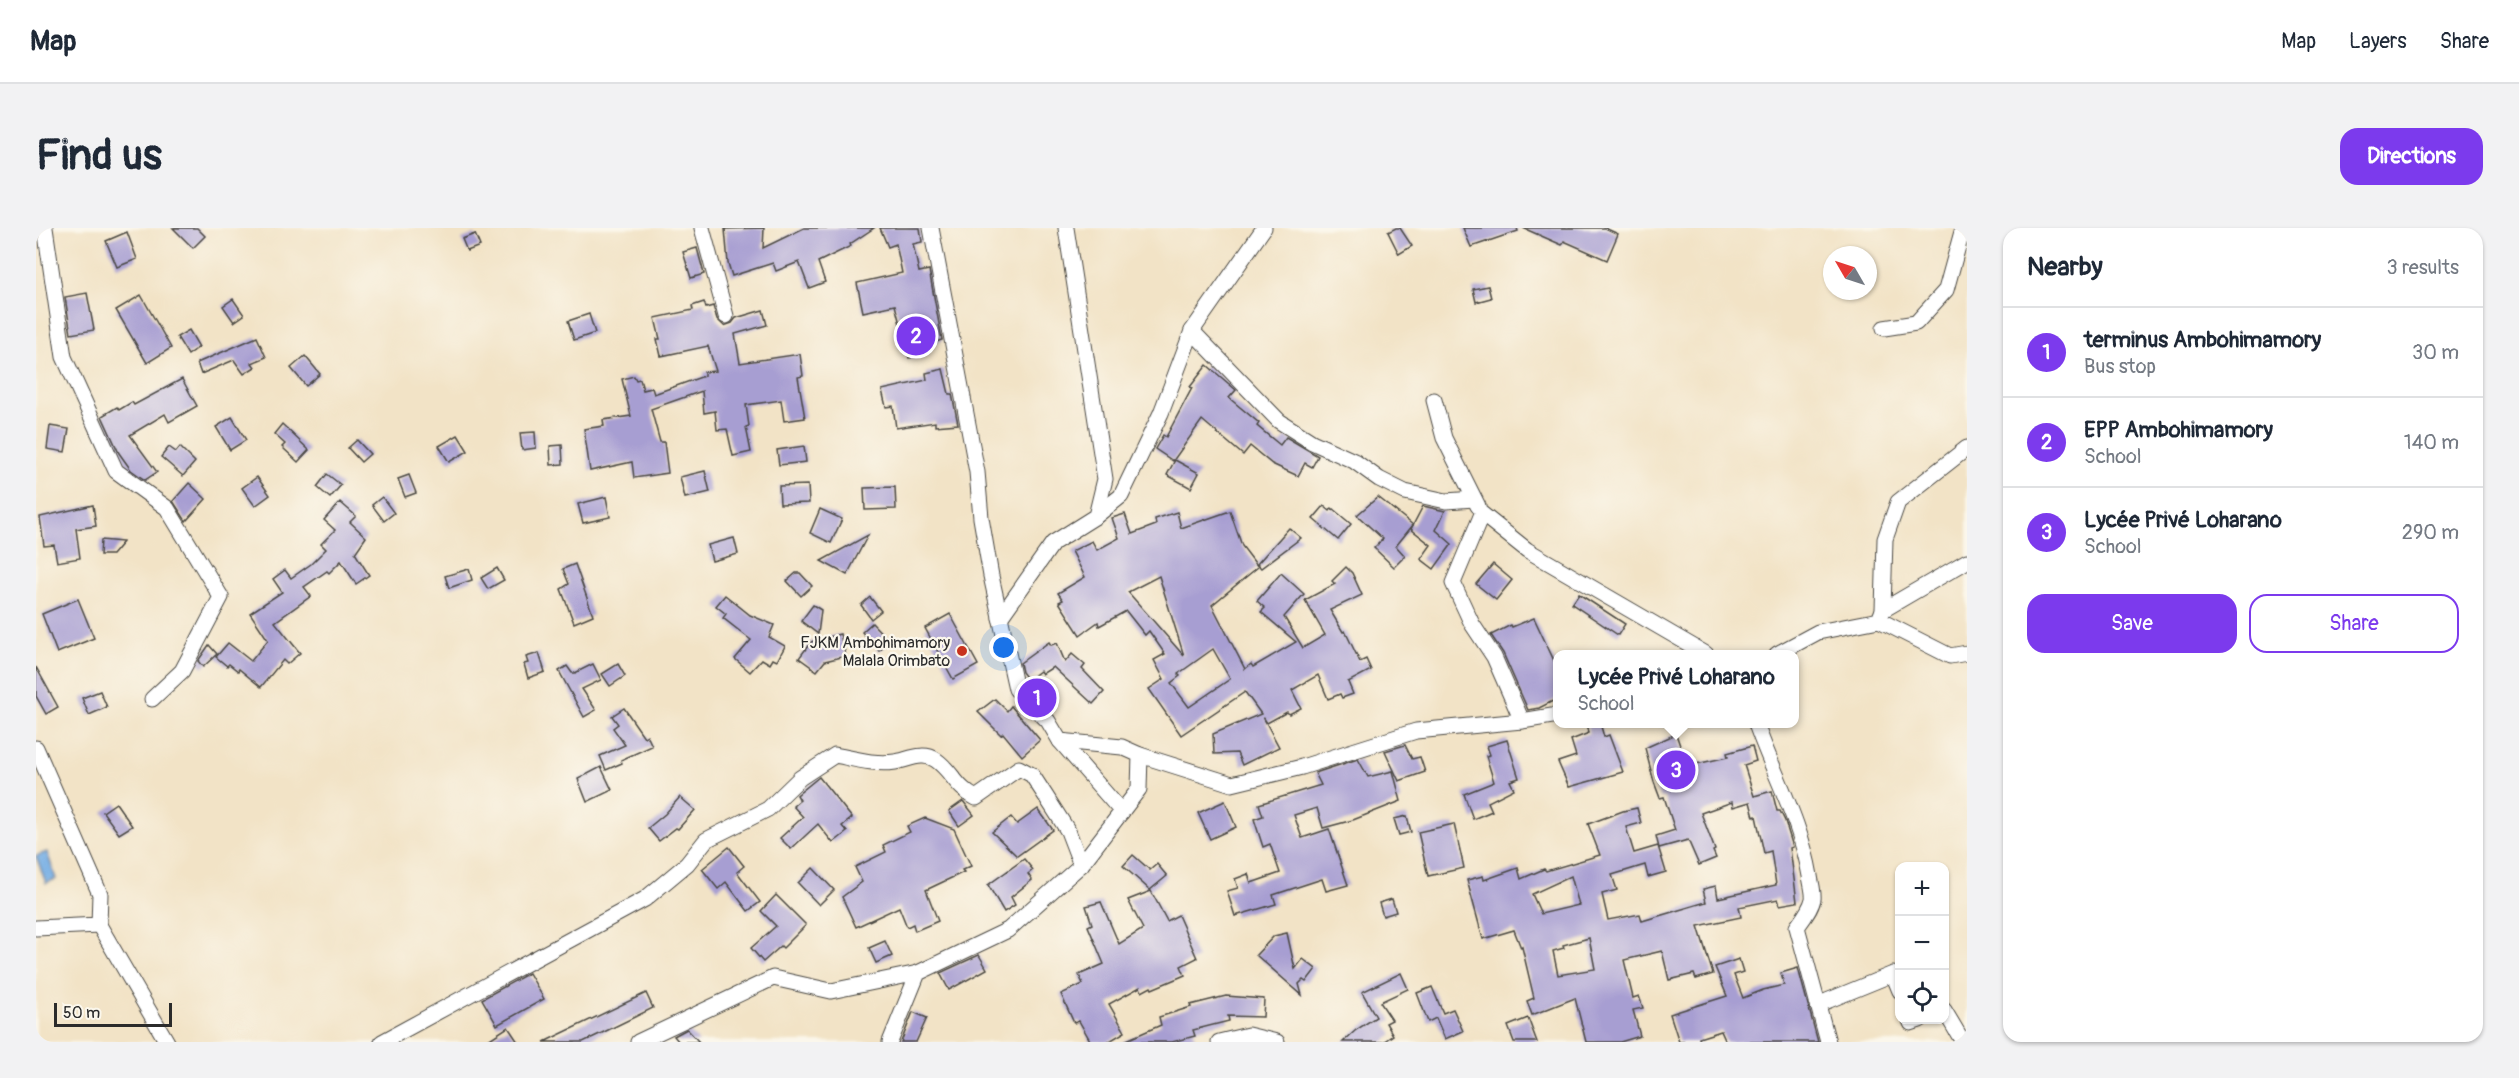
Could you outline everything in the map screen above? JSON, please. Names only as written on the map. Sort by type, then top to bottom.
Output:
[{"type":"street","points":[[45,228],[64,357],[116,471],[167,508],[221,597],[182,671],[152,699]]},
{"type":"street","points":[[702,228],[726,316]]},
{"type":"street","points":[[931,228],[977,472],[981,518],[1016,689],[1048,721],[1060,741],[1122,812]]},
{"type":"street","points":[[1066,228],[1105,479],[1096,516]]},
{"type":"street","points":[[1000,618],[1053,543],[1096,516],[1121,496],[1161,413],[1192,331],[1264,228]]},
{"type":"street","points":[[1884,328],[1916,323],[1946,290],[1963,228]]},
{"type":"street","points":[[1192,331],[1279,421],[1312,441],[1354,461],[1379,479],[1405,492],[1446,501],[1474,499]]},
{"type":"street","points":[[1434,400],[1444,438],[1482,514],[1527,550],[1699,650]]},
{"type":"street","points":[[1881,615],[1885,539],[1898,502],[1967,448]]},
{"type":"street","points":[[1482,514],[1453,583],[1472,624],[1494,657],[1522,721]]},
{"type":"street","points":[[1784,650],[1818,632],[1881,615],[1967,561]]},
{"type":"street","points":[[1881,615],[1950,656],[1967,653]]},
{"type":"street","points":[[1060,741],[1122,747],[1140,755],[1232,784],[1302,767],[1416,731],[1522,721],[1553,716]]},
{"type":"street","points":[[1758,728],[1795,819],[1809,872],[1814,898],[1797,927],[1828,1042]]},
{"type":"street","points":[[36,748],[100,894],[99,925],[168,1042]]},
{"type":"street","points":[[382,1042],[645,899],[687,864],[706,840],[768,809],[800,778],[836,755],[872,763],[896,762],[917,756],[935,759],[964,792],[976,798],[1020,768],[1032,775],[1068,831],[1081,865]]},
{"type":"street","points":[[639,1042],[773,978],[831,991],[918,973],[1008,930],[1081,865],[1122,812],[1139,789],[1140,755]]},
{"type":"street","points":[[36,928],[99,925]]},
{"type":"street","points":[[890,1042],[918,973]]},
{"type":"street","points":[[1817,1005],[1893,974],[1895,980]]},
{"type":"street","points":[[1949,1018],[1963,1042]]},
{"type":"street","points":[[1219,1042],[1248,1035],[1277,1042]]},
{"type":"water","points":[[47,852],[56,879],[46,883],[36,856]]},
{"type":"building","points":[[173,228],[197,228],[205,236],[193,248]]},
{"type":"building","points":[[764,228],[763,248],[804,228],[874,228],[850,244],[851,246],[818,262],[825,282],[809,288],[799,262],[776,271],[773,263],[732,276],[728,263],[725,229]]},
{"type":"building","points":[[880,228],[920,228],[922,242],[913,244],[919,272],[929,270],[942,340],[921,346],[924,355],[909,358],[895,305],[863,312],[857,283],[902,273],[896,244],[888,247]]},
{"type":"building","points":[[1400,228],[1412,246],[1399,254],[1388,232]]},
{"type":"building","points":[[1463,228],[1517,228],[1518,231],[1471,247]]},
{"type":"building","points":[[1523,228],[1605,228],[1618,234],[1607,260],[1564,241],[1562,245]]},
{"type":"building","points":[[127,232],[137,259],[117,267],[106,241]]},
{"type":"building","points":[[475,234],[480,246],[467,251],[462,239]]},
{"type":"building","points":[[697,248],[704,274],[691,278],[683,252]]},
{"type":"building","points":[[1488,286],[1491,298],[1476,302],[1473,289]]},
{"type":"building","points":[[87,293],[94,330],[71,334],[65,297]]},
{"type":"building","points":[[141,295],[171,348],[147,363],[116,310]]},
{"type":"building","points":[[233,299],[244,315],[234,322],[223,306]]},
{"type":"building","points":[[704,302],[706,308],[713,306],[717,319],[724,326],[732,323],[736,318],[763,310],[767,325],[735,334],[740,363],[800,354],[803,376],[798,377],[805,418],[784,421],[781,400],[746,405],[749,426],[746,427],[751,452],[733,456],[727,429],[717,430],[715,411],[704,413],[702,391],[651,409],[660,442],[664,442],[668,473],[634,478],[632,462],[590,471],[584,429],[604,426],[603,420],[631,416],[622,379],[634,376],[636,380],[640,379],[643,390],[652,388],[654,394],[704,376],[704,372],[716,371],[708,346],[661,356],[657,339],[660,339],[655,318],[693,310],[692,306]]},
{"type":"building","points":[[589,314],[595,333],[574,340],[568,321]]},
{"type":"building","points":[[189,330],[199,347],[188,355],[177,337]]},
{"type":"building","points":[[257,337],[266,357],[252,363],[255,367],[244,374],[234,360],[201,374],[197,363]]},
{"type":"building","points":[[305,356],[320,374],[306,386],[291,368]]},
{"type":"building","points":[[1207,365],[1236,390],[1229,398],[1259,423],[1257,426],[1280,445],[1286,437],[1318,456],[1312,467],[1305,463],[1298,476],[1272,464],[1250,446],[1243,455],[1202,420],[1173,461],[1155,449],[1163,435],[1166,437],[1192,388],[1190,387]]},
{"type":"building","points":[[943,369],[949,394],[952,394],[958,424],[935,426],[935,422],[896,428],[893,406],[886,407],[882,390],[927,380],[926,373]]},
{"type":"building","points":[[182,379],[197,406],[169,422],[165,414],[130,435],[157,472],[145,480],[131,470],[119,453],[102,416],[117,407],[119,410],[132,402],[134,405]]},
{"type":"building","points":[[232,417],[246,440],[230,450],[216,427]]},
{"type":"building","points":[[282,424],[309,450],[298,462],[282,447],[285,444],[274,434]]},
{"type":"building","points":[[50,426],[69,429],[65,452],[47,449]]},
{"type":"building","points":[[535,432],[536,448],[522,450],[520,433]]},
{"type":"building","points":[[458,435],[468,451],[449,462],[439,446]]},
{"type":"building","points":[[357,440],[370,454],[361,462],[348,448]]},
{"type":"building","points":[[562,445],[563,464],[551,465],[550,446]]},
{"type":"building","points":[[804,446],[806,462],[779,465],[777,450]]},
{"type":"building","points":[[169,447],[176,452],[180,447],[195,462],[183,476],[161,457]]},
{"type":"building","points":[[1175,460],[1199,473],[1191,488],[1167,475]]},
{"type":"building","points":[[705,471],[710,492],[685,498],[680,477]]},
{"type":"building","points":[[327,474],[341,485],[330,498],[317,487]]},
{"type":"building","points":[[409,475],[416,493],[405,497],[398,479]]},
{"type":"building","points":[[257,477],[270,495],[255,506],[242,488]]},
{"type":"building","points":[[189,483],[206,499],[186,521],[173,501]]},
{"type":"building","points":[[808,485],[809,503],[780,504],[779,486]]},
{"type":"building","points":[[895,487],[896,509],[865,510],[864,488]]},
{"type":"building","points":[[382,497],[394,513],[384,521],[372,505]]},
{"type":"building","points":[[606,497],[610,517],[583,523],[578,504]]},
{"type":"building","points":[[1378,497],[1413,525],[1396,546],[1405,556],[1394,567],[1374,548],[1383,539],[1357,515]]},
{"type":"building","points":[[340,502],[356,516],[350,522],[366,537],[355,553],[369,575],[356,584],[341,561],[329,573],[327,571],[304,587],[311,596],[275,622],[300,653],[287,664],[283,660],[261,687],[239,669],[238,671],[229,664],[227,666],[216,657],[228,643],[251,661],[268,640],[250,613],[282,592],[273,579],[285,570],[291,578],[311,564],[326,549],[321,544],[335,530],[324,520]]},
{"type":"building","points":[[93,505],[96,526],[76,529],[80,558],[57,562],[54,545],[44,546],[40,517]]},
{"type":"building","points":[[1324,506],[1330,511],[1332,508],[1351,524],[1338,540],[1313,519]]},
{"type":"building","points":[[1423,506],[1445,511],[1436,530],[1452,544],[1434,569],[1421,559],[1431,545],[1411,529]]},
{"type":"building","points":[[820,509],[842,519],[831,543],[810,533]]},
{"type":"building","points":[[1230,511],[1242,546],[1258,567],[1212,605],[1245,669],[1251,664],[1253,667],[1296,642],[1261,612],[1265,608],[1257,601],[1281,573],[1304,594],[1284,617],[1303,648],[1325,635],[1305,600],[1335,584],[1332,581],[1346,567],[1352,573],[1362,595],[1330,610],[1343,632],[1345,631],[1360,662],[1366,659],[1371,670],[1348,682],[1353,694],[1342,698],[1340,694],[1328,699],[1318,675],[1292,690],[1301,708],[1289,714],[1287,712],[1267,723],[1263,717],[1279,747],[1242,765],[1237,753],[1214,754],[1213,734],[1261,714],[1245,692],[1181,735],[1149,689],[1164,679],[1154,660],[1165,654],[1149,631],[1145,635],[1126,611],[1099,626],[1098,622],[1080,635],[1059,602],[1063,600],[1058,593],[1085,577],[1072,551],[1092,541],[1097,550],[1119,538],[1112,518],[1125,514],[1132,534],[1156,525],[1155,519],[1177,512],[1181,528]],"holes":[[[1159,576],[1184,656],[1128,592]],[[1213,649],[1230,679],[1189,707],[1171,683],[1180,676],[1178,674]]]},
{"type":"building","points":[[1289,528],[1301,538],[1261,568],[1257,564]]},
{"type":"building","points":[[868,535],[847,575],[821,561]]},
{"type":"building","points":[[734,538],[738,554],[712,561],[708,545]]},
{"type":"building","points":[[101,540],[123,542],[112,555],[100,555]]},
{"type":"building","points":[[575,564],[593,615],[574,623],[561,589],[569,584],[563,569]]},
{"type":"building","points":[[1493,564],[1512,580],[1496,600],[1476,584]]},
{"type":"building","points":[[497,568],[504,580],[488,589],[481,578]]},
{"type":"building","points":[[469,569],[472,580],[449,588],[445,576]]},
{"type":"building","points":[[796,573],[800,573],[812,586],[801,596],[787,581]]},
{"type":"building","points":[[1579,594],[1625,624],[1618,635],[1572,604]]},
{"type":"building","points":[[725,595],[750,615],[774,625],[769,637],[785,646],[777,661],[773,659],[770,664],[762,659],[750,672],[735,659],[751,640],[723,618],[726,614],[716,606]]},
{"type":"building","points":[[870,597],[881,611],[871,619],[861,605]]},
{"type":"building","points":[[78,599],[94,638],[57,653],[42,614]]},
{"type":"building","points":[[813,605],[821,610],[818,634],[801,621]]},
{"type":"building","points":[[950,614],[978,665],[953,679],[925,628]]},
{"type":"building","points":[[1534,618],[1553,658],[1553,701],[1539,708],[1528,710],[1503,653],[1491,635],[1511,625],[1512,627]]},
{"type":"building","points":[[872,623],[890,642],[879,651],[862,632]]},
{"type":"building","points":[[840,634],[846,656],[825,661],[817,671],[799,658],[811,642]]},
{"type":"building","points":[[1049,642],[1051,645],[1057,643],[1065,662],[1072,654],[1085,665],[1082,669],[1104,692],[1093,704],[1053,667],[1042,674],[1040,671],[1028,680],[1022,672],[1020,663]]},
{"type":"building","points":[[209,645],[217,654],[203,667],[198,661]]},
{"type":"building","points":[[539,653],[545,672],[528,678],[524,664],[528,663],[526,657]]},
{"type":"building","points":[[593,664],[601,680],[582,689],[596,710],[584,717],[559,671],[567,666],[572,673],[575,673]]},
{"type":"building","points":[[618,664],[625,676],[610,686],[602,674]]},
{"type":"building","points":[[36,667],[58,707],[46,714],[36,696]]},
{"type":"building","points":[[100,691],[107,707],[89,715],[82,698]]},
{"type":"building","points":[[995,699],[1007,711],[1011,706],[1040,740],[1022,756],[1003,733],[1001,735],[978,712]]},
{"type":"building","points":[[624,708],[644,737],[647,735],[652,746],[621,760],[622,763],[606,770],[600,756],[625,745],[613,728],[618,724],[612,716]]},
{"type":"building","points":[[1588,728],[1601,728],[1604,737],[1609,735],[1623,772],[1569,787],[1558,762],[1576,756],[1571,740],[1589,733]]},
{"type":"building","points":[[1676,734],[1687,766],[1728,757],[1727,753],[1752,746],[1756,761],[1744,765],[1754,796],[1772,791],[1777,811],[1780,811],[1785,821],[1793,847],[1790,848],[1797,902],[1780,905],[1778,899],[1739,907],[1741,917],[1698,926],[1713,974],[1696,979],[1694,974],[1669,980],[1662,951],[1624,960],[1633,998],[1639,996],[1643,1008],[1633,1010],[1640,1036],[1620,1042],[1586,1042],[1575,998],[1532,1015],[1527,1001],[1534,998],[1522,947],[1514,930],[1483,939],[1467,880],[1483,876],[1484,880],[1518,868],[1521,879],[1544,869],[1546,871],[1600,855],[1588,824],[1637,808],[1641,823],[1626,827],[1634,853],[1658,846],[1666,872],[1648,877],[1645,865],[1612,875],[1617,890],[1602,894],[1608,920],[1640,914],[1642,921],[1706,902],[1703,889],[1716,886],[1718,898],[1776,885],[1771,851],[1764,853],[1756,816],[1754,817],[1750,802],[1733,807],[1732,802],[1701,813],[1716,858],[1699,865],[1688,840],[1659,848],[1656,836],[1675,830],[1664,797],[1660,798],[1654,782],[1645,748]],"holes":[[[1571,876],[1579,905],[1541,914],[1532,894]],[[1589,938],[1595,969],[1558,975],[1553,951],[1564,948],[1563,945]]]},
{"type":"building","points":[[1507,740],[1519,778],[1510,781],[1514,789],[1488,802],[1492,811],[1473,819],[1464,794],[1494,782],[1486,756],[1490,755],[1487,746]]},
{"type":"building","points":[[1405,745],[1412,759],[1420,757],[1425,772],[1399,781],[1385,751]]},
{"type":"building","points":[[1358,759],[1368,777],[1393,771],[1401,801],[1353,820],[1323,828],[1317,808],[1294,815],[1302,838],[1329,829],[1348,885],[1326,891],[1322,879],[1273,895],[1276,904],[1235,916],[1227,891],[1238,888],[1235,879],[1248,874],[1251,883],[1280,873],[1270,844],[1263,847],[1254,819],[1263,816],[1259,804],[1321,785],[1315,773]]},
{"type":"building","points":[[601,767],[612,790],[587,802],[578,779]]},
{"type":"building","points":[[819,777],[852,818],[842,826],[847,832],[833,843],[818,824],[791,849],[780,838],[803,817],[793,806],[800,800],[797,795]]},
{"type":"building","points":[[680,797],[695,810],[678,829],[676,828],[659,841],[648,828]]},
{"type":"building","points":[[963,801],[974,815],[959,826],[949,811]]},
{"type":"building","points":[[1225,801],[1236,827],[1210,839],[1198,813]]},
{"type":"building","points":[[116,803],[132,826],[119,834],[103,812]]},
{"type":"building","points":[[1038,809],[1053,830],[1017,856],[992,832],[1011,817],[1017,824]]},
{"type":"building","points":[[1407,816],[1411,832],[1399,835],[1394,819]]},
{"type":"building","points":[[925,818],[954,829],[971,866],[962,870],[964,872],[926,890],[938,921],[915,931],[913,924],[907,927],[899,907],[856,927],[842,897],[862,882],[855,867],[886,852],[883,845],[910,832],[907,826]]},
{"type":"building","points":[[1454,824],[1464,868],[1428,876],[1418,832]]},
{"type":"building","points":[[729,847],[744,866],[737,872],[760,902],[748,911],[726,882],[718,889],[702,869]]},
{"type":"building","points":[[1133,855],[1150,870],[1157,864],[1167,876],[1150,890],[1123,866]]},
{"type":"building","points":[[1024,859],[1033,870],[1028,874],[1032,880],[1011,897],[1015,905],[1004,912],[988,885]]},
{"type":"building","points":[[813,868],[834,890],[819,905],[798,883]]},
{"type":"building","points":[[1151,891],[1167,921],[1178,915],[1197,958],[1181,966],[1185,975],[1142,992],[1140,987],[1109,1004],[1125,1032],[1108,1042],[1091,1042],[1079,1021],[1074,1023],[1061,994],[1083,984],[1079,975],[1104,964],[1088,926],[1092,924],[1086,906],[1101,902],[1119,944],[1143,929],[1128,900]]},
{"type":"building","points":[[776,895],[806,925],[783,948],[781,946],[763,962],[751,948],[776,926],[761,911]]},
{"type":"building","points":[[1392,899],[1396,912],[1383,916],[1379,903]]},
{"type":"building","points":[[1287,933],[1295,969],[1303,959],[1316,969],[1306,982],[1303,980],[1299,984],[1302,995],[1256,955],[1274,936]]},
{"type":"building","points":[[885,941],[892,956],[876,963],[869,948]]},
{"type":"building","points":[[979,955],[987,969],[949,990],[940,973]]},
{"type":"building","points":[[1739,959],[1743,972],[1734,975],[1743,998],[1784,985],[1781,973],[1798,968],[1818,1042],[1726,1042],[1721,1031],[1699,1038],[1700,1042],[1679,1042],[1670,1014],[1727,996],[1715,967]]},
{"type":"building","points":[[529,973],[544,999],[497,1025],[482,999]]},
{"type":"building","points":[[1401,973],[1408,989],[1380,1002],[1392,1020],[1386,1023],[1393,1035],[1383,1042],[1343,1042],[1376,1017],[1362,992]]},
{"type":"building","points":[[1432,987],[1443,1013],[1453,1009],[1463,1031],[1445,1039],[1436,1018],[1428,1022],[1417,993]]},
{"type":"building","points":[[646,993],[653,1008],[604,1032],[583,1042],[544,1042]]},
{"type":"building","points":[[1226,996],[1264,999],[1263,1017],[1228,1016],[1229,1021],[1193,1030],[1195,1036],[1172,1042],[1122,1042],[1161,1025],[1159,1017],[1191,1007],[1190,1005]]},
{"type":"building","points":[[913,1012],[927,1018],[916,1042],[901,1042]]},
{"type":"building","points":[[1528,1018],[1537,1042],[1514,1042],[1508,1026]]},
{"type":"building","points":[[508,1027],[518,1042],[485,1042]]},
{"type":"building","points":[[687,1029],[699,1042],[679,1042],[674,1036]]},
{"type":"place","name":"EPP Ambohimamory","points":[[916,336]]},
{"type":"place","name":"FJKM Ambohimamory Malala Orimbato","points":[[962,651]]},
{"type":"place","name":"terminus Ambohimamory","points":[[1037,698]]},
{"type":"place","name":"Lycée Privé Loharano","points":[[1676,770]]}]
